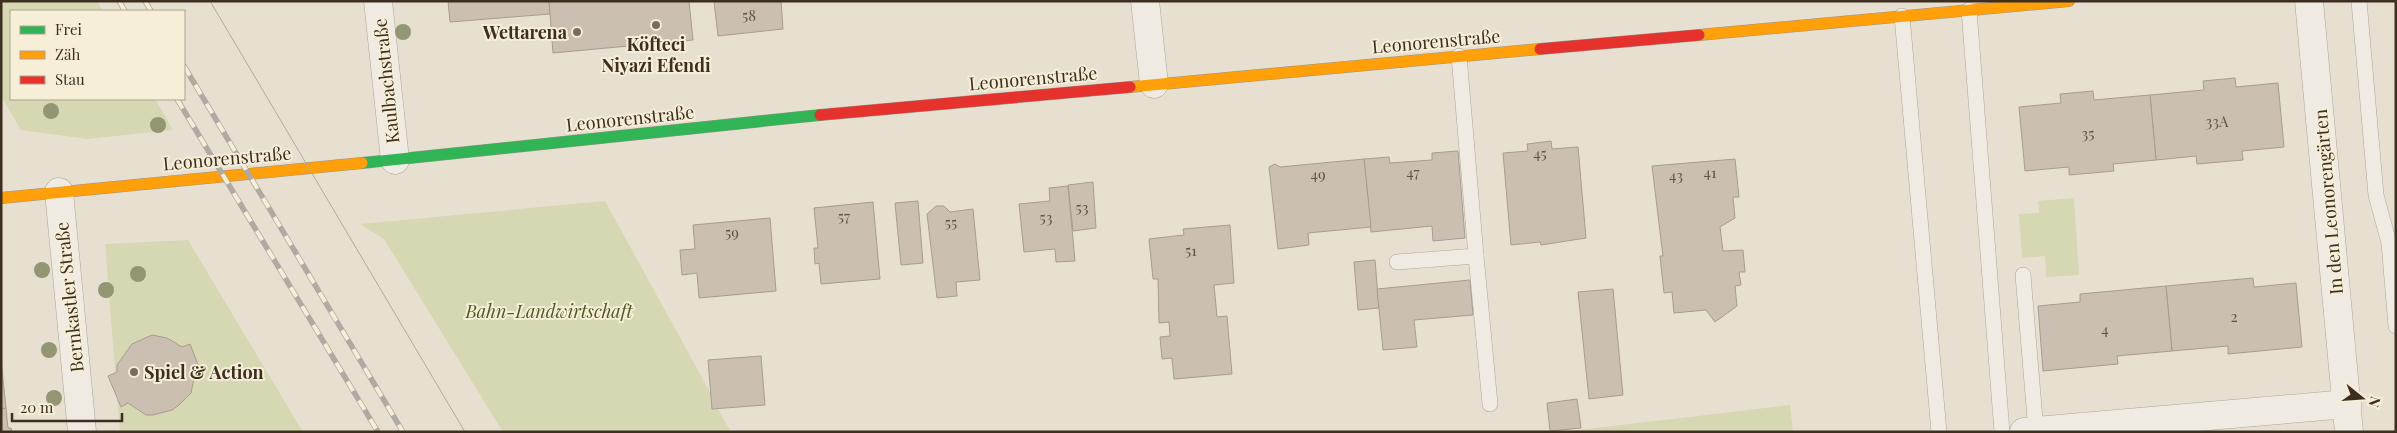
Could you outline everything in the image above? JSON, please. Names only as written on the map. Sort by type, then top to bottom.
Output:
[{"type":"main road","name":"Leonorenstraße","points":[[1,198],[395,160],[774,119],[2069,1]]},
{"type":"street","name":"Kaulbachstraße","points":[[378,1],[395,160]]},
{"type":"street","points":[[1145,1],[1154,84]]},
{"type":"street","name":"In den Leonorengärten","points":[[2309,1],[2349,432]]},
{"type":"street","name":"Bernkastler Straße","points":[[58,192],[82,432]]},
{"type":"street","points":[[2030,431],[2346,404]]},
{"type":"lane","points":[[2359,1],[2376,195],[2388,243],[2396,326]]},
{"type":"lane","points":[[1969,10],[2002,432]]},
{"type":"lane","points":[[1902,16],[1939,432]]},
{"type":"lane","points":[[1459,56],[1490,404]]},
{"type":"lane","points":[[1397,262],[1476,256]]},
{"type":"lane","points":[[2023,275],[2030,431]]},
{"type":"green space","points":[[1,1],[97,1],[102,10],[10,10],[10,100],[156,100],[173,130],[87,139],[21,130],[1,96]]},
{"type":"green space","points":[[2074,198],[2079,275],[2046,277],[2045,256],[2022,258],[2019,214],[2039,213],[2038,201]]},
{"type":"green space","name":"Bahn-Landwirtschaft","points":[[605,201],[711,394],[712,409],[718,409],[731,432],[503,432],[384,239],[360,224]]},
{"type":"green space","points":[[188,240],[303,432],[120,432],[105,244]]},
{"type":"green space","points":[[1790,405],[1793,432],[1562,432]]},
{"type":"building","points":[[448,1],[549,1],[550,14],[450,22]]},
{"type":"building","points":[[549,1],[689,1],[693,40],[553,53]]},
{"type":"building","points":[[714,1],[781,1],[783,29],[718,36]]},
{"type":"building","points":[[2235,78],[2236,87],[2278,83],[2284,147],[2242,151],[2243,160],[2197,164],[2196,156],[2156,160],[2150,95],[2204,90],[2203,81]]},
{"type":"building","points":[[2093,91],[2094,100],[2150,95],[2156,160],[2113,164],[2114,171],[2069,175],[2069,167],[2025,171],[2019,107],[2061,103],[2060,94]]},
{"type":"building","points":[[1551,141],[1552,149],[1578,147],[1586,238],[1541,245],[1540,242],[1511,245],[1503,153],[1528,151],[1527,144]]},
{"type":"building","points":[[1458,151],[1465,238],[1433,241],[1432,226],[1371,232],[1364,159],[1389,157],[1390,163],[1432,160],[1432,153]]},
{"type":"building","points":[[1364,159],[1371,227],[1308,233],[1309,245],[1278,249],[1269,167],[1275,164],[1280,167]]},
{"type":"building","points":[[1735,159],[1739,197],[1733,197],[1735,218],[1720,227],[1723,251],[1743,250],[1745,272],[1739,272],[1741,285],[1735,286],[1737,306],[1715,322],[1706,310],[1674,313],[1672,292],[1664,293],[1660,256],[1663,256],[1652,166]]},
{"type":"building","points":[[1093,182],[1096,228],[1073,231],[1068,185]]},
{"type":"building","points":[[1068,186],[1075,261],[1056,262],[1055,249],[1024,252],[1019,204],[1050,201],[1049,188]]},
{"type":"building","points":[[918,201],[923,263],[901,265],[895,203]]},
{"type":"building","points":[[873,202],[880,279],[821,284],[819,263],[815,264],[814,248],[818,248],[814,208]]},
{"type":"building","points":[[936,206],[944,206],[950,212],[973,209],[980,280],[956,282],[957,296],[937,298],[927,214]]},
{"type":"building","points":[[770,218],[776,291],[699,298],[697,273],[682,275],[680,250],[695,249],[693,225]]},
{"type":"building","points":[[1230,225],[1234,283],[1214,285],[1217,317],[1227,316],[1232,374],[1174,379],[1172,358],[1162,359],[1160,337],[1170,336],[1169,322],[1159,323],[1158,279],[1153,279],[1149,239],[1184,235],[1183,229]]},
{"type":"building","points":[[1375,260],[1379,308],[1358,310],[1354,262]]},
{"type":"building","points":[[2253,278],[2254,287],[2296,283],[2302,347],[2228,354],[2228,346],[2172,351],[2166,286]]},
{"type":"building","points":[[1470,280],[1473,315],[1414,320],[1417,347],[1383,350],[1377,289]]},
{"type":"building","points":[[2166,286],[2172,351],[2117,356],[2118,364],[2043,371],[2038,306],[2080,302],[2080,294]]},
{"type":"building","points":[[1613,289],[1623,395],[1589,399],[1578,292]]},
{"type":"building","points":[[152,335],[167,338],[182,347],[190,344],[202,375],[194,378],[191,393],[172,410],[146,415],[128,403],[121,407],[108,376],[117,372],[117,365],[132,344]]},
{"type":"building","points":[[761,356],[765,405],[712,409],[708,360]]},
{"type":"building","points":[[1,360],[6,408],[1,409]]},
{"type":"building","points":[[1577,399],[1581,428],[1550,431],[1547,403]]},
{"type":"building","points":[[6,408],[8,428],[11,428],[12,432],[1,432],[1,409]]},
{"type":"tram line","points":[[210,1],[465,432]]},
{"type":"railway","points":[[119,1],[124,10]]},
{"type":"railway","points":[[145,1],[150,10]]},
{"type":"railway","points":[[185,68],[403,432]]},
{"type":"railway","points":[[178,100],[378,432]]},
{"type":"traffic: fast","points":[[362,163],[820,115]]},
{"type":"traffic: slow","points":[[1699,35],[2069,1]]},
{"type":"traffic: slow","points":[[1130,87],[1540,49]]},
{"type":"traffic: slow","points":[[1,198],[362,163]]},
{"type":"traffic: jam","points":[[1540,49],[1699,35]]},
{"type":"traffic: jam","points":[[820,115],[1130,87]]},
{"type":"place","name":"Köfteci Niyazi Efendi","points":[[656,25]]},
{"type":"place","name":"Wettarena","points":[[577,32]]},
{"type":"place","name":"Spiel & Action","points":[[134,372]]}]
